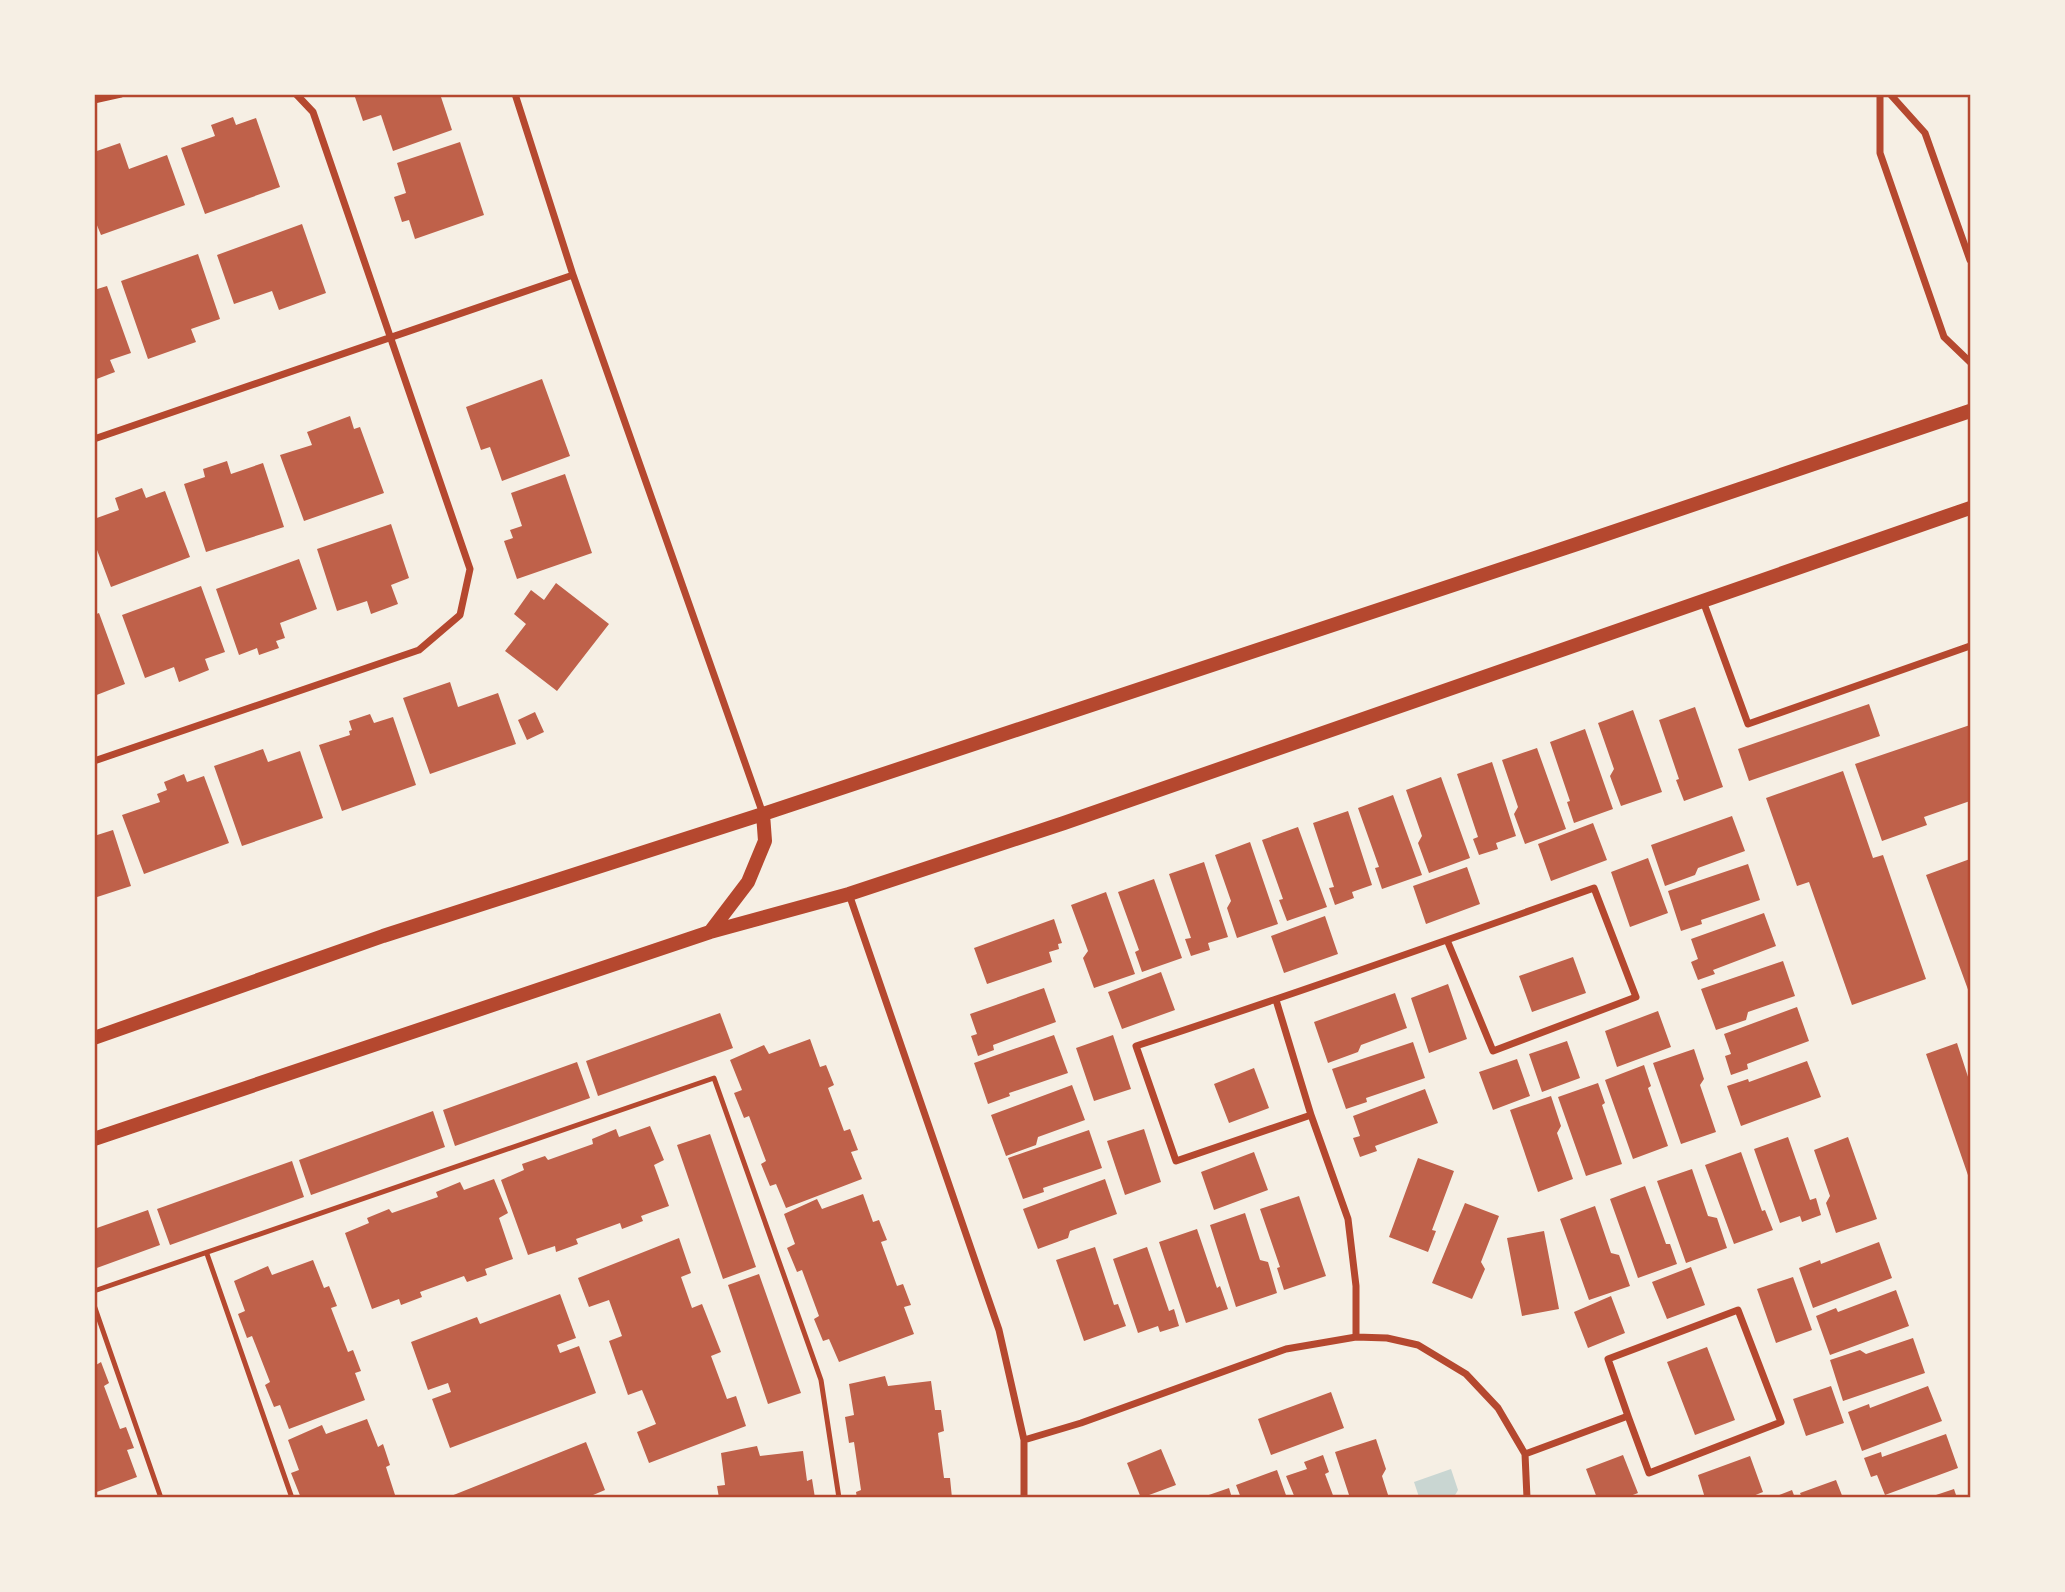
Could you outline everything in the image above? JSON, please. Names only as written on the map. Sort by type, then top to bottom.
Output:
[{"type":"main road","points":[[94,1038],[383,936],[763,814],[1970,411]]},
{"type":"main road","points":[[94,1139],[710,932],[849,894],[1064,823],[1970,508]]},
{"type":"main road","points":[[710,932],[748,882],[765,841],[763,814]]},
{"type":"street","points":[[94,100],[121,94]]},
{"type":"street","points":[[94,761],[419,650],[460,615],[470,569],[313,112],[296,94]]},
{"type":"street","points":[[514,94],[573,275],[763,814]]},
{"type":"street","points":[[1880,94],[1880,153],[1944,337],[1970,362]]},
{"type":"street","points":[[1890,94],[1925,133],[1970,260]]},
{"type":"street","points":[[94,439],[573,275]]},
{"type":"street","points":[[1703,601],[1748,724],[1970,646]]},
{"type":"street","points":[[1311,1115],[1176,1161],[1136,1046],[1276,1000],[1594,888],[1636,997],[1493,1051],[1447,940]]},
{"type":"street","points":[[849,894],[999,1330],[1024,1440],[1024,1497]]},
{"type":"street","points":[[1276,1000],[1311,1115],[1348,1219],[1356,1286],[1356,1337]]},
{"type":"street","points":[[1738,1310],[1781,1422],[1649,1473],[1628,1416],[1608,1359],[1738,1310]]},
{"type":"street","points":[[1024,1440],[1081,1423],[1286,1349],[1356,1337],[1387,1338],[1418,1345],[1466,1374],[1498,1408],[1525,1454],[1527,1497]]},
{"type":"street","points":[[1525,1454],[1628,1416]]},
{"type":"lane","points":[[94,1291],[714,1078],[821,1380],[839,1497]]},
{"type":"lane","points":[[207,1254],[292,1497]]},
{"type":"lane","points":[[94,1305],[161,1497]]},
{"type":"shaded area","points":[[1451,1469],[1458,1490],[1454,1497],[1419,1497],[1414,1482]]},
{"type":"building","points":[[354,94],[440,94],[452,130],[393,151],[381,115],[363,121]]},
{"type":"building","points":[[233,117],[236,125],[256,118],[280,187],[205,214],[181,148],[215,136],[211,125]]},
{"type":"building","points":[[460,142],[484,215],[415,239],[409,220],[402,222],[394,197],[406,193],[397,163]]},
{"type":"building","points":[[120,143],[129,169],[167,155],[185,205],[101,235],[94,218],[94,152]]},
{"type":"building","points":[[302,224],[326,293],[279,310],[272,291],[234,304],[217,255]]},
{"type":"building","points":[[198,254],[220,319],[191,329],[196,342],[148,359],[121,281]]},
{"type":"building","points":[[107,286],[131,353],[110,360],[115,372],[94,380],[94,290]]},
{"type":"building","points":[[542,379],[570,456],[502,481],[490,447],[481,450],[466,407]]},
{"type":"building","points":[[350,416],[354,429],[360,427],[384,493],[304,521],[280,455],[312,445],[307,432]]},
{"type":"building","points":[[227,461],[231,474],[263,463],[284,527],[206,552],[184,484],[205,477],[203,469]]},
{"type":"building","points":[[565,474],[592,553],[517,579],[504,541],[513,538],[510,530],[522,526],[511,493]]},
{"type":"building","points":[[142,488],[146,498],[165,491],[190,557],[111,587],[94,542],[94,519],[119,510],[115,498]]},
{"type":"building","points":[[391,524],[409,578],[391,585],[398,604],[371,614],[367,601],[337,611],[317,549]]},
{"type":"building","points":[[299,559],[317,609],[280,623],[285,638],[276,641],[279,648],[259,655],[257,648],[239,655],[216,589]]},
{"type":"building","points":[[556,583],[609,624],[557,691],[505,651],[526,624],[514,614],[531,590],[544,600]]},
{"type":"building","points":[[201,586],[225,652],[205,659],[209,670],[179,682],[174,667],[145,678],[122,615]]},
{"type":"building","points":[[99,613],[125,684],[94,696],[94,615]]},
{"type":"building","points":[[450,682],[458,707],[498,693],[516,744],[430,774],[403,698]]},
{"type":"building","points":[[1869,704],[1880,736],[1749,781],[1738,749]]},
{"type":"building","points":[[1695,707],[1723,787],[1684,801],[1659,720]]},
{"type":"building","points":[[1633,710],[1662,792],[1621,806],[1610,776],[1614,769],[1598,723]]},
{"type":"building","points":[[535,712],[544,732],[527,740],[518,720]]},
{"type":"building","points":[[370,714],[374,723],[393,717],[416,785],[342,811],[319,745],[350,735],[349,731],[352,730],[349,721]]},
{"type":"building","points":[[1970,725],[1970,801],[1924,817],[1927,825],[1882,841],[1855,764]]},
{"type":"building","points":[[1585,729],[1613,809],[1574,823],[1567,802],[1570,801],[1550,742]]},
{"type":"building","points":[[1537,748],[1566,829],[1525,844],[1514,814],[1518,807],[1502,760]]},
{"type":"building","points":[[263,749],[268,762],[300,751],[323,818],[242,846],[214,766]]},
{"type":"building","points":[[1492,762],[1516,836],[1496,843],[1498,849],[1479,855],[1473,839],[1478,837],[1457,774]]},
{"type":"building","points":[[1843,771],[1873,858],[1883,855],[1926,979],[1852,1005],[1809,882],[1797,886],[1766,798]]},
{"type":"building","points":[[184,774],[187,782],[204,776],[229,843],[144,874],[122,815],[160,802],[157,794],[167,790],[164,782]]},
{"type":"building","points":[[1441,777],[1470,858],[1429,873],[1418,843],[1422,836],[1406,790]]},
{"type":"building","points":[[1393,795],[1422,875],[1382,889],[1375,868],[1379,867],[1358,808]]},
{"type":"building","points":[[1348,811],[1372,885],[1352,892],[1354,898],[1335,905],[1329,888],[1334,887],[1313,823]]},
{"type":"building","points":[[1732,816],[1745,851],[1698,868],[1695,875],[1665,886],[1651,845]]},
{"type":"building","points":[[1593,823],[1607,860],[1551,881],[1538,844]]},
{"type":"building","points":[[1298,827],[1327,907],[1287,921],[1279,900],[1283,899],[1262,840]]},
{"type":"building","points":[[113,830],[131,886],[94,898],[94,836]]},
{"type":"building","points":[[1250,842],[1278,924],[1237,938],[1227,908],[1231,901],[1215,855]]},
{"type":"building","points":[[1648,858],[1668,913],[1630,927],[1611,872]]},
{"type":"building","points":[[1970,859],[1970,995],[1926,875]]},
{"type":"building","points":[[1204,862],[1228,937],[1208,943],[1210,950],[1191,956],[1185,939],[1191,938],[1169,874]]},
{"type":"building","points":[[1748,864],[1760,900],[1701,920],[1702,924],[1681,931],[1668,891]]},
{"type":"building","points":[[1467,867],[1480,904],[1426,924],[1413,886]]},
{"type":"building","points":[[1154,879],[1182,958],[1142,972],[1135,952],[1139,950],[1118,892]]},
{"type":"building","points":[[1106,892],[1135,974],[1094,988],[1083,958],[1088,951],[1071,905]]},
{"type":"building","points":[[1764,913],[1776,946],[1713,970],[1715,974],[1698,980],[1691,962],[1698,959],[1691,939]]},
{"type":"building","points":[[1325,916],[1338,954],[1284,973],[1271,936]]},
{"type":"building","points":[[1054,919],[1062,943],[1058,944],[1059,949],[1049,952],[1052,962],[987,984],[974,948]]},
{"type":"building","points":[[1573,957],[1586,993],[1532,1012],[1519,976]]},
{"type":"building","points":[[1783,961],[1795,996],[1748,1012],[1746,1020],[1716,1030],[1701,989]]},
{"type":"building","points":[[1161,972],[1175,1010],[1122,1029],[1108,992]]},
{"type":"building","points":[[1448,984],[1467,1039],[1429,1053],[1411,998]]},
{"type":"building","points":[[1044,988],[1056,1022],[993,1045],[994,1050],[978,1056],[971,1036],[977,1034],[970,1014]]},
{"type":"building","points":[[1395,993],[1407,1028],[1361,1045],[1358,1052],[1328,1063],[1314,1022]]},
{"type":"building","points":[[1797,1007],[1809,1041],[1747,1064],[1748,1069],[1731,1075],[1725,1056],[1731,1054],[1724,1034]]},
{"type":"building","points":[[1658,1011],[1671,1047],[1617,1067],[1605,1031]]},
{"type":"building","points":[[720,1013],[733,1048],[598,1096],[586,1061]]},
{"type":"building","points":[[1054,1035],[1068,1073],[1009,1093],[1010,1096],[988,1104],[974,1063]]},
{"type":"building","points":[[1113,1035],[1131,1089],[1094,1101],[1076,1048]]},
{"type":"building","points":[[810,1039],[820,1067],[826,1065],[834,1085],[828,1088],[844,1131],[850,1129],[858,1150],[851,1152],[862,1179],[786,1208],[776,1184],[770,1186],[761,1164],[766,1161],[749,1116],[744,1118],[734,1093],[742,1090],[730,1060],[764,1045],[769,1054]]},
{"type":"building","points":[[1567,1041],[1580,1078],[1542,1092],[1529,1054]]},
{"type":"building","points":[[1413,1042],[1425,1078],[1366,1098],[1367,1102],[1346,1109],[1332,1069]]},
{"type":"building","points":[[1957,1043],[1970,1083],[1970,1181],[1926,1054]]},
{"type":"building","points":[[1694,1049],[1704,1079],[1700,1085],[1716,1132],[1681,1144],[1653,1063]]},
{"type":"building","points":[[1517,1059],[1530,1096],[1493,1110],[1479,1072]]},
{"type":"building","points":[[1807,1061],[1821,1097],[1741,1126],[1727,1086],[1748,1079],[1749,1082]]},
{"type":"building","points":[[577,1062],[590,1098],[455,1146],[443,1110]]},
{"type":"building","points":[[1644,1065],[1651,1086],[1648,1088],[1668,1146],[1633,1159],[1605,1080]]},
{"type":"building","points":[[1254,1068],[1269,1108],[1229,1123],[1214,1084]]},
{"type":"building","points":[[1598,1083],[1605,1103],[1602,1105],[1622,1164],[1586,1176],[1558,1097]]},
{"type":"building","points":[[1072,1085],[1085,1120],[1038,1137],[1036,1145],[1006,1156],[991,1115]]},
{"type":"building","points":[[1425,1089],[1438,1123],[1375,1146],[1377,1151],[1360,1157],[1353,1138],[1360,1136],[1353,1116]]},
{"type":"building","points":[[1551,1096],[1561,1126],[1557,1133],[1573,1179],[1538,1192],[1510,1110]]},
{"type":"building","points":[[433,1111],[445,1147],[311,1195],[299,1160]]},
{"type":"building","points":[[650,1126],[664,1160],[654,1165],[669,1206],[641,1216],[643,1221],[622,1229],[620,1223],[576,1239],[578,1244],[556,1252],[555,1246],[528,1255],[501,1180],[524,1170],[522,1164],[545,1156],[548,1160],[593,1144],[592,1139],[616,1129],[619,1137]]},
{"type":"building","points":[[1144,1129],[1161,1182],[1125,1195],[1107,1141]]},
{"type":"building","points":[[1089,1130],[1102,1168],[1043,1188],[1044,1192],[1023,1199],[1008,1158]]},
{"type":"building","points":[[710,1134],[756,1267],[723,1279],[677,1145]]},
{"type":"building","points":[[1788,1137],[1810,1200],[1816,1198],[1821,1215],[1802,1222],[1800,1216],[1780,1223],[1754,1149]]},
{"type":"building","points":[[1848,1137],[1877,1219],[1836,1233],[1826,1203],[1830,1196],[1814,1150]]},
{"type":"building","points":[[1254,1152],[1268,1190],[1214,1210],[1201,1172]]},
{"type":"building","points":[[1741,1152],[1762,1211],[1765,1210],[1773,1230],[1734,1244],[1705,1165]]},
{"type":"building","points":[[1418,1158],[1454,1171],[1432,1230],[1436,1231],[1428,1252],[1389,1237]]},
{"type":"building","points":[[292,1161],[304,1197],[170,1245],[157,1209]]},
{"type":"building","points":[[1692,1169],[1708,1216],[1717,1218],[1727,1248],[1686,1263],[1657,1181]]},
{"type":"building","points":[[494,1179],[508,1213],[499,1218],[513,1259],[485,1269],[487,1275],[467,1282],[464,1276],[420,1292],[422,1297],[401,1305],[399,1299],[372,1309],[345,1233],[369,1223],[367,1218],[389,1209],[392,1213],[438,1197],[436,1192],[460,1182],[464,1190]]},
{"type":"building","points":[[1105,1179],[1117,1214],[1070,1231],[1068,1238],[1038,1249],[1023,1209]]},
{"type":"building","points":[[1645,1186],[1666,1244],[1670,1244],[1677,1264],[1638,1278],[1610,1199]]},
{"type":"building","points":[[863,1194],[873,1222],[879,1220],[887,1240],[881,1242],[897,1286],[903,1284],[911,1305],[904,1307],[914,1334],[839,1362],[829,1339],[823,1341],[814,1319],[819,1316],[802,1270],[797,1272],[787,1248],[795,1244],[784,1214],[817,1199],[822,1209]]},
{"type":"building","points":[[1299,1196],[1326,1276],[1284,1290],[1277,1268],[1280,1267],[1260,1209]]},
{"type":"building","points":[[1465,1203],[1499,1216],[1481,1262],[1485,1269],[1472,1299],[1432,1283]]},
{"type":"building","points":[[1595,1206],[1611,1253],[1619,1255],[1630,1286],[1589,1300],[1560,1219]]},
{"type":"building","points":[[148,1210],[160,1245],[94,1269],[94,1229]]},
{"type":"building","points":[[1245,1213],[1260,1260],[1268,1262],[1277,1293],[1236,1307],[1210,1225]]},
{"type":"building","points":[[1197,1229],[1217,1288],[1220,1286],[1228,1309],[1186,1323],[1159,1242]]},
{"type":"building","points":[[1544,1231],[1559,1309],[1522,1316],[1507,1238]]},
{"type":"building","points":[[679,1238],[691,1273],[681,1277],[692,1308],[702,1304],[721,1352],[711,1356],[727,1399],[736,1396],[746,1426],[649,1463],[637,1432],[656,1424],[642,1390],[628,1395],[609,1341],[622,1336],[609,1300],[589,1307],[578,1278]]},
{"type":"building","points":[[1879,1242],[1892,1278],[1813,1308],[1799,1268],[1820,1260],[1821,1264]]},
{"type":"building","points":[[1095,1247],[1114,1305],[1118,1304],[1126,1326],[1084,1341],[1056,1260]]},
{"type":"building","points":[[1147,1247],[1169,1311],[1174,1309],[1179,1326],[1160,1332],[1158,1326],[1138,1333],[1113,1259]]},
{"type":"building","points":[[313,1260],[324,1288],[329,1286],[337,1306],[331,1308],[348,1352],[353,1350],[361,1371],[355,1373],[365,1400],[289,1429],[280,1405],[274,1407],[265,1385],[270,1382],[252,1336],[247,1338],[238,1314],[245,1311],[234,1281],[268,1266],[272,1275]]},
{"type":"building","points":[[1691,1267],[1705,1305],[1667,1319],[1652,1282]]},
{"type":"building","points":[[759,1274],[801,1393],[768,1404],[728,1285]]},
{"type":"building","points":[[1793,1277],[1812,1330],[1776,1343],[1757,1289]]},
{"type":"building","points":[[1896,1290],[1909,1326],[1830,1355],[1816,1316],[1836,1308],[1838,1312]]},
{"type":"building","points":[[560,1294],[576,1338],[557,1345],[560,1353],[579,1346],[596,1393],[450,1448],[432,1399],[451,1392],[448,1383],[428,1390],[411,1342],[477,1317],[480,1324]]},
{"type":"building","points":[[1611,1296],[1625,1333],[1588,1348],[1574,1312]]},
{"type":"building","points":[[1913,1338],[1925,1373],[1843,1401],[1830,1360],[1860,1350],[1866,1354]]},
{"type":"building","points":[[1707,1347],[1735,1420],[1695,1435],[1667,1362]]},
{"type":"building","points":[[94,1360],[96,1365],[101,1362],[109,1383],[104,1386],[120,1429],[126,1427],[134,1448],[127,1450],[137,1477],[94,1493]]},
{"type":"building","points":[[885,1376],[888,1386],[931,1381],[935,1410],[941,1410],[944,1431],[938,1433],[944,1478],[950,1478],[952,1498],[857,1498],[856,1492],[861,1490],[854,1442],[849,1443],[845,1417],[854,1415],[849,1384]]},
{"type":"building","points":[[1831,1386],[1844,1423],[1806,1436],[1793,1399]]},
{"type":"building","points":[[1928,1386],[1942,1421],[1862,1451],[1848,1412],[1869,1404],[1870,1408]]},
{"type":"building","points":[[1331,1392],[1344,1428],[1271,1455],[1258,1419]]},
{"type":"building","points":[[367,1419],[378,1447],[383,1444],[390,1465],[386,1467],[396,1498],[307,1498],[306,1495],[301,1498],[291,1473],[299,1470],[288,1440],[322,1425],[326,1434]]},
{"type":"building","points":[[1946,1434],[1958,1468],[1885,1495],[1877,1475],[1871,1477],[1864,1458],[1881,1452],[1882,1457]]},
{"type":"building","points":[[1376,1439],[1386,1469],[1382,1476],[1389,1498],[1350,1498],[1335,1452]]},
{"type":"building","points":[[586,1442],[605,1490],[586,1498],[446,1498]]},
{"type":"building","points":[[757,1446],[760,1456],[803,1451],[807,1481],[812,1479],[815,1498],[719,1498],[717,1486],[725,1485],[721,1453]]},
{"type":"building","points":[[1161,1449],[1176,1485],[1141,1498],[1127,1463]]},
{"type":"building","points":[[1323,1455],[1329,1472],[1325,1474],[1334,1498],[1295,1498],[1286,1476],[1307,1469],[1304,1462]]},
{"type":"building","points":[[1623,1455],[1638,1493],[1625,1498],[1597,1498],[1586,1469]]},
{"type":"building","points":[[1750,1456],[1763,1492],[1748,1498],[1705,1498],[1698,1475]]},
{"type":"building","points":[[1277,1470],[1287,1498],[1241,1498],[1236,1485]]},
{"type":"building","points":[[1836,1480],[1843,1498],[1802,1498],[1800,1493]]},
{"type":"building","points":[[1229,1488],[1232,1498],[1203,1498],[1203,1497]]},
{"type":"building","points":[[1954,1489],[1957,1498],[1930,1498],[1930,1497]]},
{"type":"building","points":[[1792,1490],[1795,1498],[1774,1498],[1774,1497]]}]
